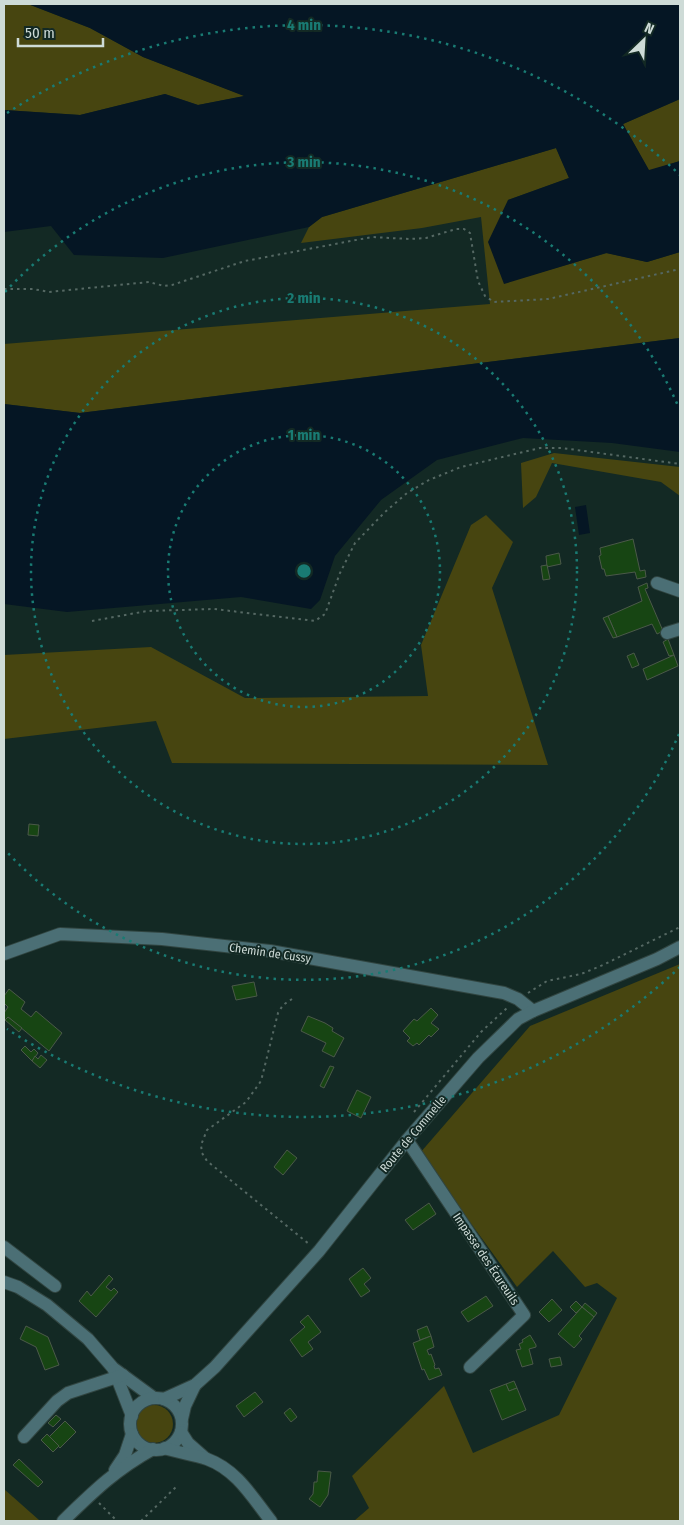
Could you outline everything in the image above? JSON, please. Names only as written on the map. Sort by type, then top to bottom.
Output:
[{"type":"street","points":[[657,584],[680,591]]},
{"type":"street","points":[[667,634],[680,629]]},
{"type":"street","name":"Chemin de Cussy","points":[[4,954],[60,934],[162,939],[270,951],[504,993],[518,999],[533,1010]]},
{"type":"street","name":"Route de Commelle","points":[[159,1398],[195,1385],[215,1367],[319,1251],[406,1140],[496,1038],[518,1019],[533,1010],[657,959],[680,947]]},
{"type":"street","name":"Impasse des Écureuils","points":[[406,1140],[524,1315],[470,1366]]},
{"type":"street","points":[[4,1247],[55,1286]]},
{"type":"street","points":[[4,1282],[18,1287],[66,1319],[88,1339],[118,1374],[176,1407],[188,1443],[204,1458]]},
{"type":"street","points":[[118,1374],[132,1416]]},
{"type":"street","points":[[24,1437],[57,1401],[68,1393],[118,1374]]},
{"type":"street","name":"Route de Commelle","points":[[182,1426],[185,1406],[195,1385]]},
{"type":"street","points":[[159,1398],[140,1404],[132,1416],[130,1422],[132,1434],[138,1442],[145,1447],[204,1458],[221,1464],[235,1475],[271,1521]]},
{"type":"street","points":[[63,1521],[110,1476],[134,1460],[177,1439],[182,1426]]},
{"type":"street","points":[[110,1476],[124,1455],[132,1434]]},
{"type":"path","points":[[4,289],[33,289],[49,292],[149,282],[164,286],[172,285],[245,261],[372,238],[426,238],[456,229],[464,229],[470,233],[478,281],[486,296],[494,302],[548,299],[680,269]]},
{"type":"path","points":[[92,621],[147,611],[214,610],[314,621],[325,614],[340,574],[355,543],[385,512],[407,493],[429,480],[461,467],[540,448],[562,448],[680,464]]},
{"type":"path","points":[[292,999],[283,1004],[278,1013],[261,1081],[246,1102],[207,1130],[201,1145],[202,1153],[207,1161],[319,1251]]},
{"type":"path","points":[[141,1521],[176,1488]]},
{"type":"path","points":[[91,1494],[117,1521]]},
{"type":"shaded area","points":[[4,4],[28,4],[90,28],[143,57],[245,96],[198,105],[165,94],[80,115],[4,110]]},
{"type":"shaded area","points":[[680,99],[680,161],[649,171],[623,124]]},
{"type":"shaded area","points":[[556,148],[569,178],[508,200],[504,283],[607,253],[647,262],[680,252],[680,338],[80,413],[4,404],[4,344],[490,304],[481,217],[422,228],[301,243],[309,227],[322,217]]},
{"type":"shaded area","points":[[554,453],[680,467],[680,496],[661,482],[552,463],[536,497],[523,508],[521,463]]},
{"type":"shaded area","points":[[486,515],[513,542],[492,588],[548,765],[172,763],[156,721],[4,739],[4,655],[151,647],[245,698],[428,696],[421,645],[471,525]]},
{"type":"shaded area","points":[[680,964],[680,1521],[354,1521],[369,1508],[352,1476],[444,1386],[473,1453],[559,1415],[617,1298],[597,1283],[585,1287],[553,1251],[517,1287],[420,1153],[530,1026]]},
{"type":"shaded area","points":[[154,1405],[168,1410],[173,1424],[168,1438],[154,1443],[140,1438],[135,1424],[140,1410]]},
{"type":"shaded area","points":[[4,1489],[39,1520],[4,1521]]},
{"type":"water","points":[[28,4],[680,4],[680,99],[623,124],[649,170],[680,161],[680,252],[647,262],[606,253],[504,284],[488,242],[508,200],[569,178],[556,148],[322,217],[309,227],[163,258],[74,255],[51,226],[4,232],[4,110],[80,115],[165,94],[198,105],[244,96],[143,57],[90,28]]},
{"type":"water","points":[[680,338],[680,452],[612,443],[523,438],[437,460],[381,500],[335,556],[320,600],[311,609],[241,597],[67,612],[4,604],[4,404],[80,413]]},
{"type":"water","points":[[586,505],[590,533],[579,535],[575,507]]},
{"type":"building","points":[[633,539],[640,571],[645,570],[646,577],[637,579],[635,572],[606,576],[599,556],[601,555],[600,548]]},
{"type":"building","points":[[559,553],[561,564],[547,567],[546,556]]},
{"type":"building","points":[[547,565],[550,579],[543,580],[541,566]]},
{"type":"building","points":[[647,583],[648,588],[645,589],[663,631],[657,634],[652,624],[617,637],[608,616],[642,601],[638,587]]},
{"type":"building","points":[[608,616],[617,637],[613,638],[603,618]]},
{"type":"building","points":[[668,639],[674,655],[669,656],[663,642]]},
{"type":"building","points":[[634,653],[639,665],[632,668],[627,656]]},
{"type":"building","points":[[674,655],[678,666],[647,680],[643,669]]},
{"type":"building","points":[[29,824],[39,825],[38,836],[28,835]]},
{"type":"building","points":[[254,982],[257,996],[236,1000],[232,986]]},
{"type":"building","points":[[9,989],[25,1002],[21,1009],[31,1017],[36,1011],[62,1033],[49,1051],[8,1017],[4,1019],[4,1013],[8,1007],[4,1003],[4,996]]},
{"type":"building","points":[[431,1008],[438,1015],[431,1023],[439,1029],[431,1037],[429,1035],[419,1045],[417,1043],[413,1046],[407,1041],[410,1038],[403,1031],[414,1019],[417,1021]]},
{"type":"building","points":[[308,1016],[325,1023],[333,1028],[332,1031],[344,1038],[334,1057],[322,1051],[326,1043],[301,1031]]},
{"type":"building","points":[[8,1017],[22,1028],[19,1032],[5,1020]]},
{"type":"building","points":[[25,1046],[31,1052],[34,1049],[38,1053],[32,1061],[21,1050]]},
{"type":"building","points":[[41,1055],[47,1060],[40,1068],[32,1061],[35,1056],[38,1059]]},
{"type":"building","points":[[330,1066],[334,1067],[324,1088],[320,1086]]},
{"type":"building","points":[[357,1090],[371,1097],[361,1118],[347,1111]]},
{"type":"building","points":[[287,1150],[297,1158],[283,1175],[274,1167]]},
{"type":"building","points":[[429,1203],[436,1214],[413,1230],[405,1220]]},
{"type":"building","points":[[363,1268],[371,1278],[364,1284],[370,1291],[361,1297],[349,1279]]},
{"type":"building","points":[[109,1275],[113,1279],[106,1287],[111,1291],[114,1288],[118,1292],[96,1317],[79,1301],[87,1291],[91,1296]]},
{"type":"building","points":[[486,1296],[493,1306],[468,1322],[461,1312]]},
{"type":"building","points":[[552,1299],[562,1310],[549,1322],[539,1312]]},
{"type":"building","points":[[576,1301],[582,1307],[576,1313],[570,1307]]},
{"type":"building","points":[[585,1303],[597,1313],[594,1317],[582,1307]]},
{"type":"building","points":[[582,1307],[594,1317],[579,1336],[582,1339],[574,1348],[558,1334]]},
{"type":"building","points":[[308,1315],[321,1332],[308,1342],[313,1349],[302,1357],[290,1340],[305,1327],[300,1322]]},
{"type":"building","points":[[26,1326],[48,1337],[59,1365],[45,1370],[36,1347],[20,1339]]},
{"type":"building","points":[[427,1326],[431,1336],[420,1340],[417,1330]]},
{"type":"building","points":[[530,1335],[536,1345],[536,1347],[529,1349],[533,1364],[522,1367],[516,1350],[521,1349],[519,1344]]},
{"type":"building","points":[[431,1336],[434,1347],[427,1350],[429,1355],[431,1354],[435,1369],[439,1368],[442,1375],[429,1380],[424,1369],[422,1370],[413,1343]]},
{"type":"building","points":[[560,1357],[562,1365],[551,1367],[549,1359]]},
{"type":"building","points":[[514,1381],[517,1388],[509,1391],[506,1384]]},
{"type":"building","points":[[506,1384],[509,1391],[517,1388],[526,1410],[502,1420],[490,1390]]},
{"type":"building","points":[[255,1392],[263,1402],[244,1417],[236,1406]]},
{"type":"building","points":[[290,1408],[297,1417],[291,1422],[284,1413]]},
{"type":"building","points":[[56,1415],[61,1419],[53,1427],[48,1423]]},
{"type":"building","points":[[65,1421],[76,1432],[60,1448],[49,1437]]},
{"type":"building","points":[[47,1434],[59,1446],[53,1452],[41,1440]]},
{"type":"building","points":[[19,1459],[43,1482],[38,1487],[13,1465]]},
{"type":"building","points":[[318,1471],[331,1472],[328,1495],[320,1507],[309,1499],[313,1494],[314,1482],[317,1482]]}]
